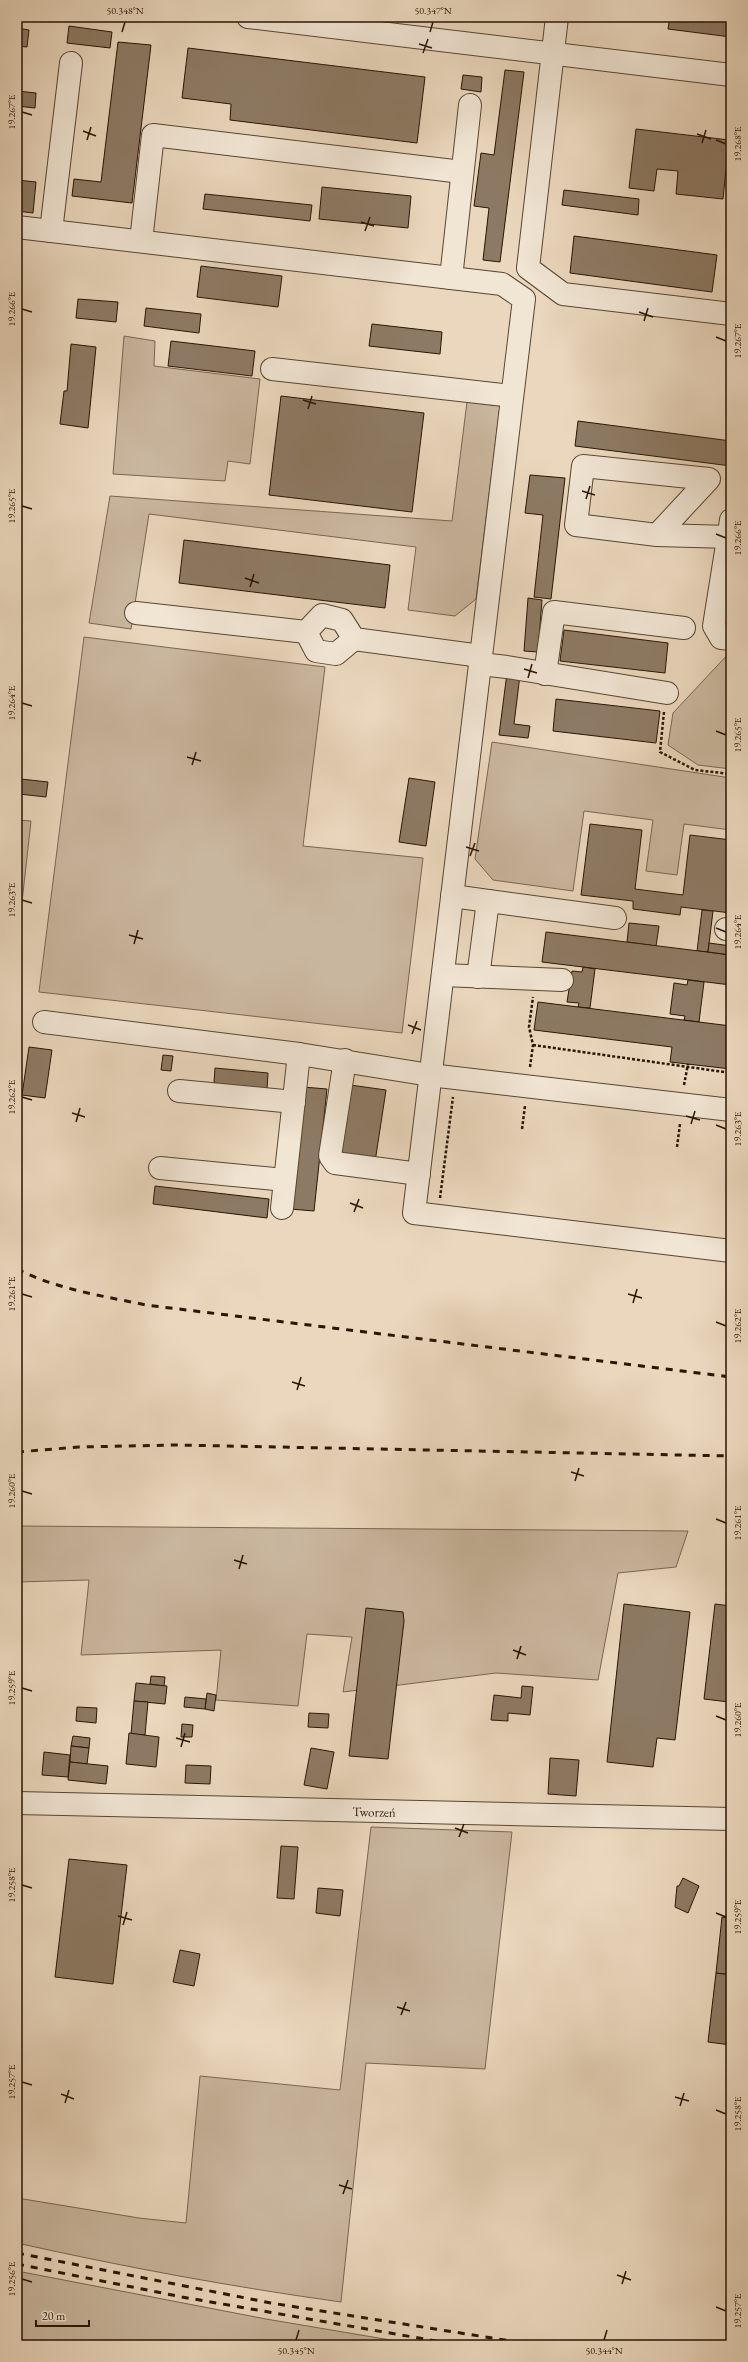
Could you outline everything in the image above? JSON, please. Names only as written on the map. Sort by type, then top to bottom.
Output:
[{"type":"street","points":[[248,17],[731,75]]},
{"type":"street","points":[[558,17],[528,268],[563,294],[731,314]]},
{"type":"street","points":[[51,231],[72,63]]},
{"type":"street","points":[[451,278],[470,105]]},
{"type":"street","points":[[141,241],[153,135],[462,172]]},
{"type":"street","points":[[17,227],[502,284],[524,299],[414,1213],[731,1251]]},
{"type":"street","points":[[272,369],[512,396]]},
{"type":"street","points":[[657,535],[709,479],[583,466],[576,525],[657,535],[730,531],[714,626],[721,638],[731,639]]},
{"type":"street","points":[[545,674],[554,612],[684,628]]},
{"type":"street","points":[[136,613],[306,632],[322,615],[342,620],[354,639],[481,660],[545,674],[667,693]]},
{"type":"street","points":[[452,896],[615,918]]},
{"type":"street","points":[[478,977],[488,901]]},
{"type":"street","points":[[443,975],[562,980]]},
{"type":"street","points":[[44,1022],[345,1060],[430,1075],[731,1110]]},
{"type":"street","points":[[282,1208],[298,1054]]},
{"type":"street","points":[[345,1060],[330,1156],[335,1162],[419,1174]]},
{"type":"street","points":[[179,1091],[294,1102]]},
{"type":"street","points":[[160,1168],[285,1180]]},
{"type":"street","name":"Tworzeń","points":[[17,1803],[731,1819]]},
{"type":"path","points":[[667,693],[660,752],[695,770],[731,774]]},
{"type":"path","points":[[522,1129],[533,1045],[529,1027],[536,980]]},
{"type":"path","points":[[533,1045],[731,1072]]},
{"type":"path","points":[[438,1216],[455,1078]]},
{"type":"shaded area","points":[[124,336],[155,341],[154,366],[260,379],[250,464],[228,461],[225,481],[113,474]]},
{"type":"shaded area","points":[[467,402],[500,406],[476,599],[455,616],[408,610],[416,547],[149,514],[131,629],[89,623],[110,496],[452,521]]},
{"type":"shaded area","points":[[84,637],[325,667],[303,846],[423,858],[402,1033],[39,992]]},
{"type":"shaded area","points":[[731,651],[731,769],[698,765],[668,745],[673,713]]},
{"type":"shaded area","points":[[492,742],[731,778],[731,830],[684,824],[677,875],[646,871],[653,820],[584,811],[573,891],[493,880],[475,859]]},
{"type":"shaded area","points":[[17,820],[31,821],[17,947]]},
{"type":"shaded area","points":[[17,1526],[688,1531],[676,1567],[618,1573],[598,1680],[496,1673],[343,1692],[352,1637],[307,1634],[298,1706],[216,1700],[221,1650],[81,1655],[89,1580],[17,1582]]},
{"type":"shaded area","points":[[371,1827],[512,1832],[485,2069],[366,2063],[341,2302],[179,2276],[17,2243],[17,2198],[139,2218],[186,2223],[200,2076],[340,2090]]},
{"type":"shaded area","points":[[17,2271],[266,2319],[420,2345],[17,2345]]},
{"type":"building","points":[[670,17],[731,17],[731,37],[668,29]]},
{"type":"building","points":[[69,26],[112,32],[110,48],[67,43]]},
{"type":"building","points":[[17,28],[29,30],[27,47],[17,46]]},
{"type":"building","points":[[118,42],[151,45],[132,203],[72,196],[74,179],[101,182]]},
{"type":"building","points":[[188,48],[425,77],[417,143],[230,120],[231,104],[182,98]]},
{"type":"building","points":[[505,70],[524,72],[500,262],[483,260],[489,208],[474,206],[481,153],[494,155]]},
{"type":"building","points":[[463,75],[482,77],[481,92],[461,89]]},
{"type":"building","points":[[17,91],[36,93],[35,108],[17,106]]},
{"type":"building","points":[[636,129],[729,140],[723,199],[676,194],[678,171],[657,169],[654,191],[629,188]]},
{"type":"building","points":[[17,180],[36,182],[33,213],[17,211]]},
{"type":"building","points":[[322,187],[411,196],[408,228],[319,219]]},
{"type":"building","points":[[564,190],[639,199],[638,215],[562,205]]},
{"type":"building","points":[[205,194],[312,205],[310,221],[203,209]]},
{"type":"building","points":[[574,236],[717,255],[712,292],[570,273]]},
{"type":"building","points":[[201,266],[282,276],[278,307],[197,297]]},
{"type":"building","points":[[78,299],[118,302],[116,322],[76,318]]},
{"type":"building","points":[[146,308],[201,314],[199,333],[144,326]]},
{"type":"building","points":[[372,324],[442,332],[440,354],[369,346]]},
{"type":"building","points":[[171,341],[255,351],[252,376],[168,366]]},
{"type":"building","points":[[71,344],[96,347],[88,428],[60,424],[64,391],[67,391]]},
{"type":"building","points":[[281,396],[424,413],[412,512],[269,495]]},
{"type":"building","points":[[578,421],[731,441],[731,466],[575,446]]},
{"type":"building","points":[[530,475],[565,478],[551,599],[534,597],[543,515],[525,513]]},
{"type":"building","points":[[184,540],[390,565],[385,608],[179,583]]},
{"type":"building","points":[[528,598],[542,600],[538,652],[524,651]]},
{"type":"building","points":[[564,630],[668,643],[665,673],[560,661]]},
{"type":"building","points":[[507,673],[520,675],[514,724],[530,726],[528,738],[499,735]]},
{"type":"building","points":[[556,699],[660,711],[656,743],[553,731]]},
{"type":"building","points":[[409,778],[435,782],[426,846],[399,842]]},
{"type":"building","points":[[21,779],[48,782],[46,797],[19,794]]},
{"type":"building","points":[[590,824],[642,830],[635,889],[683,895],[690,835],[731,840],[731,913],[681,907],[680,915],[633,909],[633,901],[581,895]]},
{"type":"building","points":[[702,910],[713,911],[708,952],[697,951]]},
{"type":"building","points":[[629,923],[659,926],[656,946],[627,942]]},
{"type":"building","points":[[546,932],[731,955],[731,985],[542,962]]},
{"type":"building","points":[[709,943],[731,946],[731,955],[708,952]]},
{"type":"building","points":[[583,967],[595,969],[590,1008],[578,1007],[579,1003],[567,1002],[572,971],[582,972]]},
{"type":"building","points":[[688,980],[704,982],[699,1022],[684,1020],[685,1016],[670,1014],[674,983],[687,985]]},
{"type":"building","points":[[538,1002],[731,1026],[731,1069],[670,1062],[672,1047],[534,1030]]},
{"type":"building","points":[[29,1047],[52,1050],[45,1098],[22,1095]]},
{"type":"building","points":[[163,1055],[173,1056],[171,1071],[161,1070]]},
{"type":"building","points":[[215,1068],[268,1073],[267,1089],[214,1083]]},
{"type":"building","points":[[350,1085],[386,1090],[375,1162],[339,1157]]},
{"type":"building","points":[[303,1087],[327,1089],[314,1211],[290,1209]]},
{"type":"building","points":[[155,1186],[269,1199],[267,1218],[153,1204]]},
{"type":"building","points":[[624,1604],[690,1612],[675,1740],[657,1738],[653,1767],[607,1762]]},
{"type":"building","points":[[715,1604],[731,1606],[731,1684],[729,1702],[704,1699]]},
{"type":"building","points":[[366,1608],[403,1612],[404,1621],[388,1759],[349,1756]]},
{"type":"building","points":[[151,1676],[165,1677],[164,1686],[150,1684]]},
{"type":"building","points":[[136,1683],[167,1686],[165,1704],[134,1701]]},
{"type":"building","points":[[522,1686],[533,1687],[530,1715],[508,1713],[508,1721],[491,1720],[494,1695],[521,1698]]},
{"type":"building","points":[[207,1693],[216,1695],[214,1711],[205,1709]]},
{"type":"building","points":[[185,1697],[206,1699],[205,1709],[184,1707]]},
{"type":"building","points":[[134,1701],[148,1702],[145,1735],[131,1734]]},
{"type":"building","points":[[77,1707],[97,1708],[96,1723],[76,1721]]},
{"type":"building","points":[[309,1713],[329,1714],[328,1728],[308,1727]]},
{"type":"building","points":[[182,1724],[193,1725],[192,1737],[181,1737]]},
{"type":"building","points":[[129,1733],[159,1737],[156,1767],[126,1764]]},
{"type":"building","points":[[73,1736],[90,1738],[89,1748],[71,1746]]},
{"type":"building","points":[[71,1746],[89,1748],[87,1764],[70,1762]]},
{"type":"building","points":[[311,1748],[334,1752],[327,1789],[304,1785]]},
{"type":"building","points":[[44,1752],[70,1755],[68,1777],[42,1775]]},
{"type":"building","points":[[550,1758],[579,1760],[576,1796],[548,1794]]},
{"type":"building","points":[[70,1762],[108,1766],[106,1784],[68,1780]]},
{"type":"building","points":[[186,1765],[211,1766],[210,1784],[185,1783]]},
{"type":"building","points":[[281,1846],[298,1847],[294,1899],[277,1898]]},
{"type":"building","points":[[69,1859],[127,1865],[113,1984],[55,1977]]},
{"type":"building","points":[[683,1878],[699,1886],[688,1913],[675,1907],[677,1886],[679,1886]]},
{"type":"building","points":[[318,1888],[343,1890],[340,1916],[316,1913]]},
{"type":"building","points":[[722,1917],[731,1918],[731,1975],[716,1973]]},
{"type":"building","points":[[180,1950],[200,1954],[194,1986],[173,1982]]},
{"type":"building","points":[[716,1973],[731,1975],[731,2045],[708,2042]]},
{"type":"railway","points":[[17,1269],[64,1287],[146,1305],[731,1377]]},
{"type":"railway","points":[[17,1452],[79,1447],[176,1445],[731,1456]]},
{"type":"railway","points":[[17,2253],[271,2303],[536,2345]]},
{"type":"railway","points":[[17,2264],[182,2297],[459,2345]]}]
